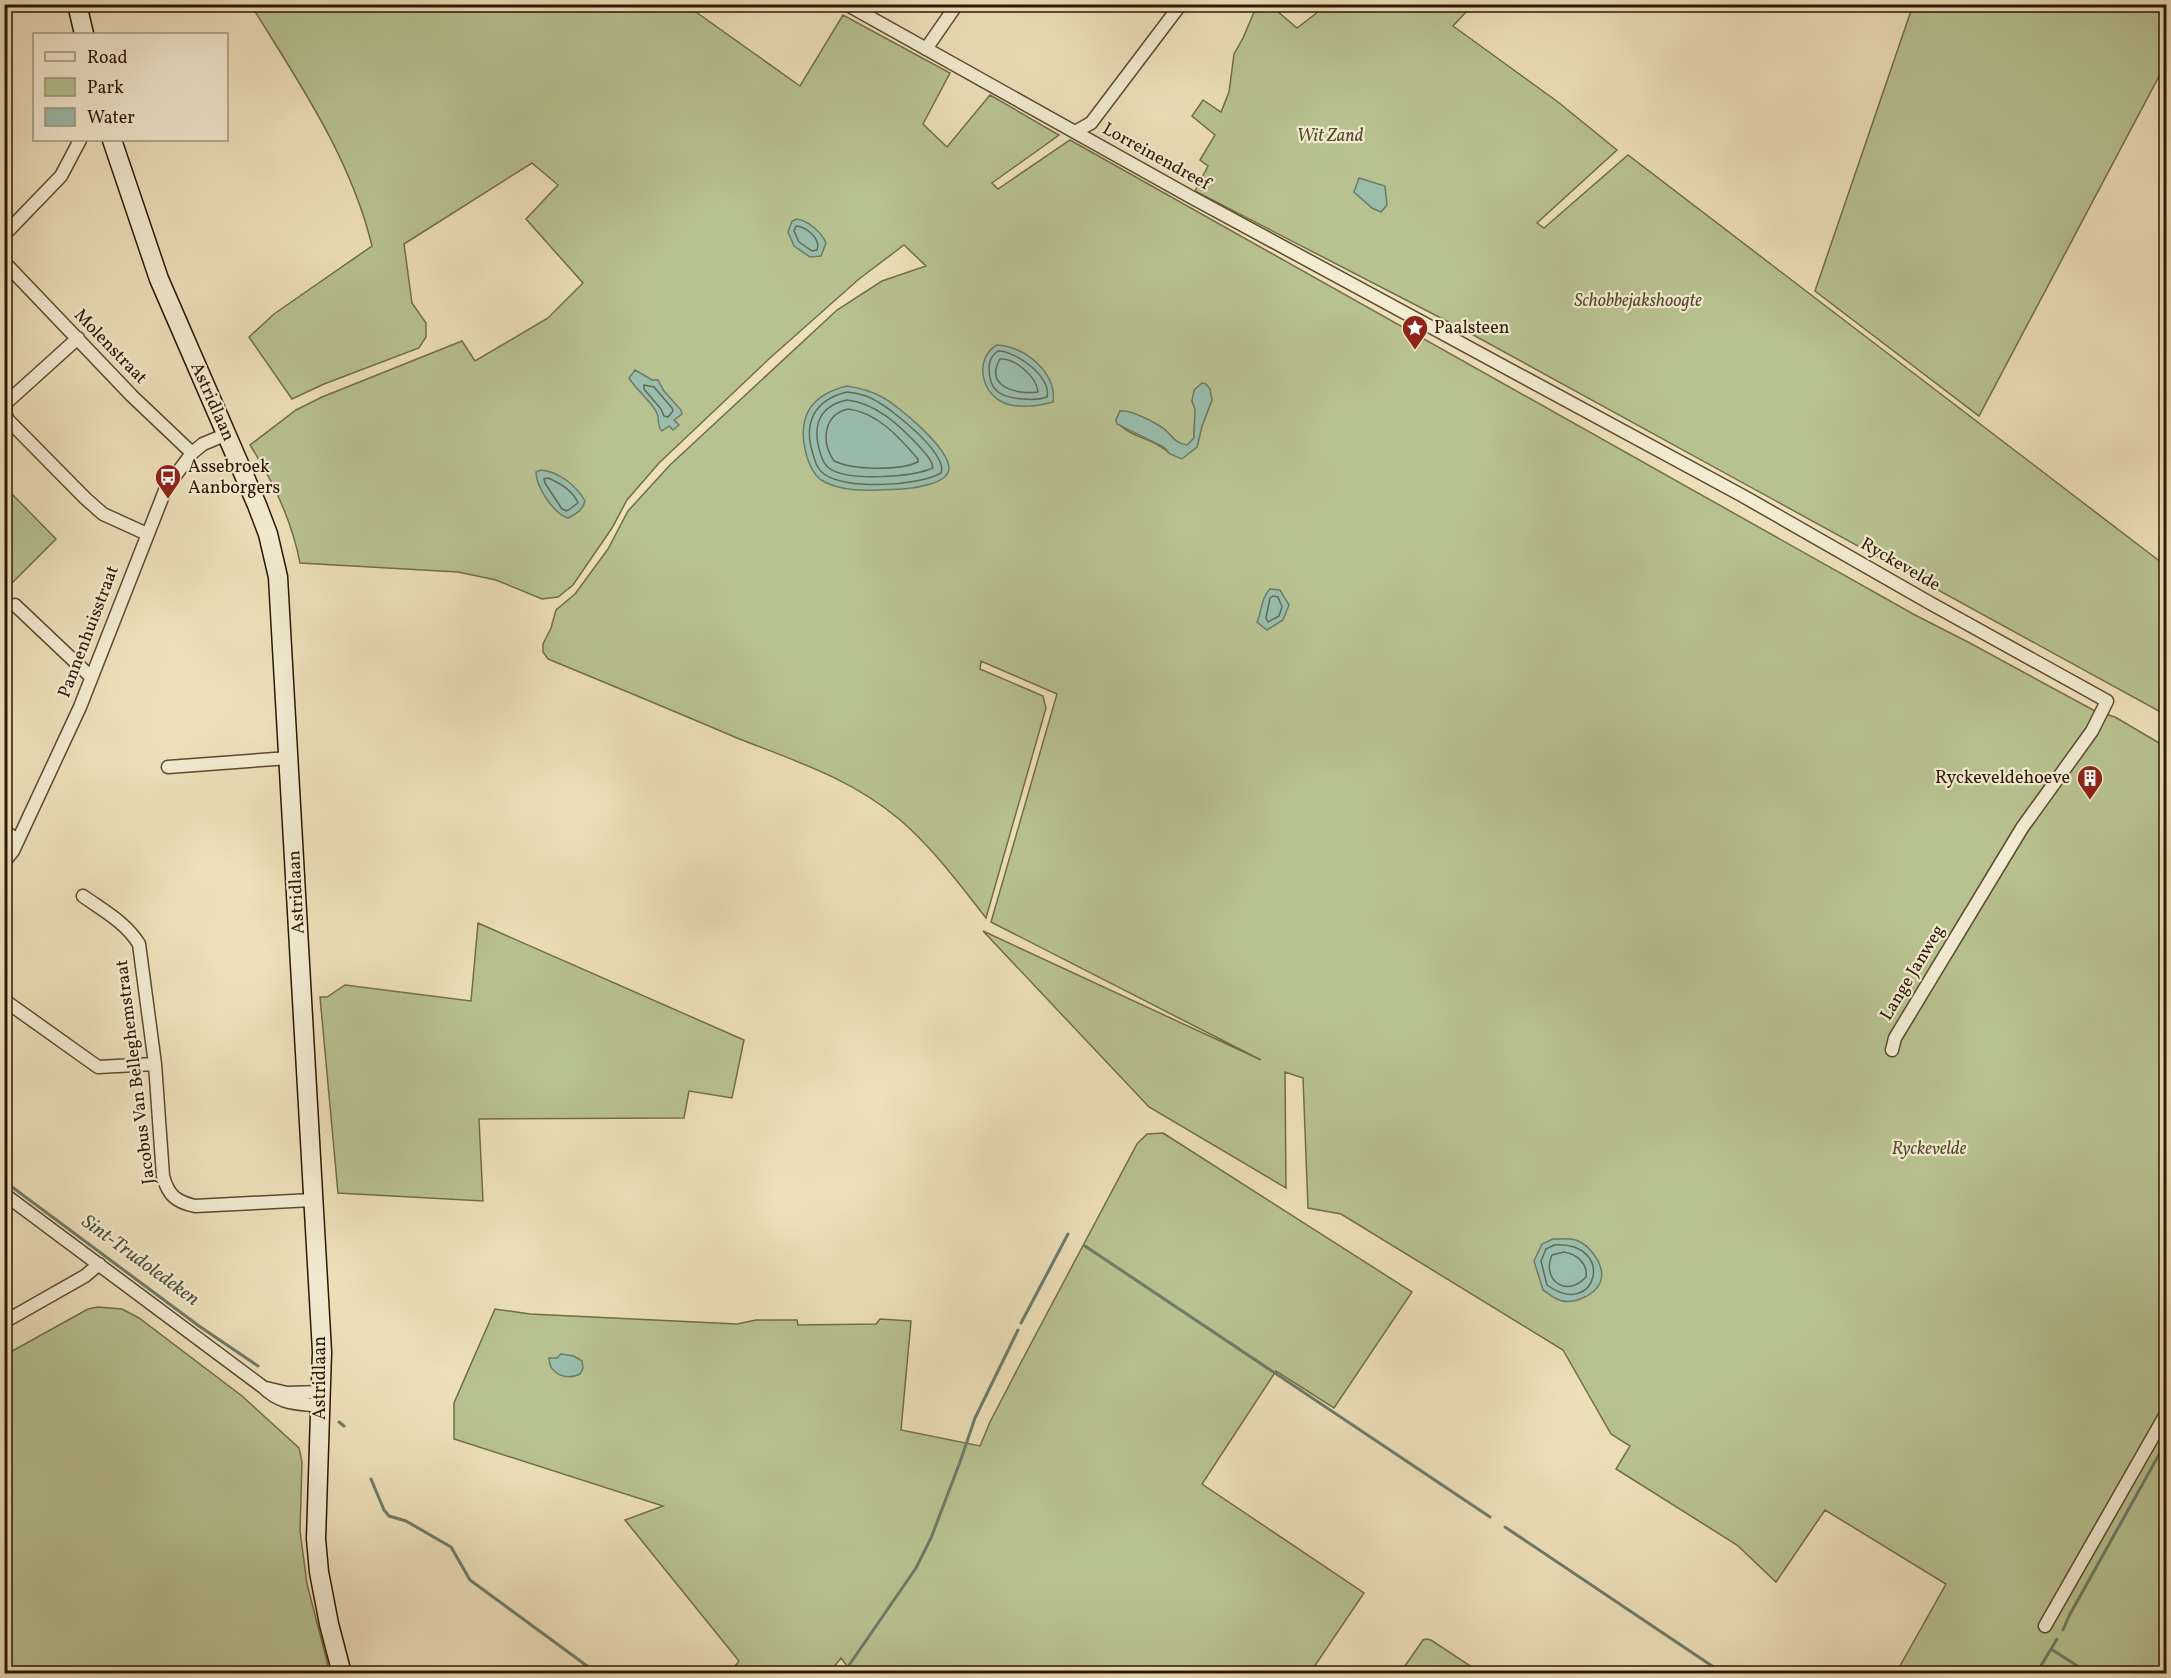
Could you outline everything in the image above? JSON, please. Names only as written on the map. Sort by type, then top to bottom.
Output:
[{"type":"main road","points":[[77,4],[84,33]]},
{"type":"main road","name":"Astridlaan","points":[[112,141],[159,279],[257,505],[278,577],[322,1352],[316,1539],[319,1572],[329,1624],[342,1674]]},
{"type":"street","name":"Lorreinendreef","points":[[846,4],[1450,337]]},
{"type":"street","points":[[926,49],[957,4]]},
{"type":"street","points":[[1075,132],[1091,123],[1181,4]]},
{"type":"street","points":[[4,235],[61,176],[79,141]]},
{"type":"street","name":"Molenstraat","points":[[4,262],[132,396],[192,453]]},
{"type":"street","name":"Ryckevelde","points":[[1450,337],[1743,496],[2107,701],[2092,731],[2022,828],[1968,917]]},
{"type":"street","points":[[78,338],[6,404],[4,412],[8,420],[103,514],[147,534]]},
{"type":"street","name":"Pannenhuisstraat","points":[[4,862],[18,840],[80,707],[166,488],[192,453],[203,444],[227,434]]},
{"type":"street","points":[[15,605],[91,678]]},
{"type":"street","points":[[168,767],[290,758]]},
{"type":"street","points":[[4,831],[18,840]]},
{"type":"street","name":"Jacobus Van Belleghemstraat","points":[[83,896],[121,922],[132,932],[139,944],[155,1064],[163,1176],[172,1198],[195,1206],[312,1200]]},
{"type":"street","name":"Lange Janweg","points":[[1892,1050],[1895,1038],[1968,917]]},
{"type":"street","points":[[4,1000],[98,1067],[155,1064]]},
{"type":"street","points":[[4,1194],[263,1387],[321,1399]]},
{"type":"street","points":[[4,1322],[86,1276],[99,1264]]},
{"type":"street","points":[[2045,1626],[2166,1414]]},
{"type":"green space","points":[[251,5],[686,5],[800,86],[843,15],[950,73],[923,124],[947,147],[990,95],[1059,135],[992,183],[998,189],[1070,140],[1915,615],[2095,711],[2115,717],[2166,747],[2166,1673],[1896,1673],[1946,1584],[1825,1510],[1776,1582],[1737,1545],[1616,1469],[1630,1446],[1611,1434],[1563,1350],[1341,1214],[1308,1208],[1303,1078],[1285,1072],[1286,1188],[1149,1107],[983,931],[1261,1060],[991,922],[1057,694],[981,661],[980,669],[1043,696],[1046,708],[986,918],[923,842],[899,819],[861,792],[801,763],[548,659],[543,652],[543,644],[556,610],[575,594],[608,549],[628,511],[670,465],[837,310],[882,281],[926,266],[904,245],[859,279],[770,358],[659,463],[627,500],[612,528],[573,585],[558,597],[542,599],[496,580],[458,572],[300,563],[281,502],[250,445],[296,410],[322,397],[462,341],[475,361],[548,318],[583,283],[526,219],[558,185],[532,163],[404,244],[412,303],[426,323],[426,337],[419,348],[324,384],[292,399],[249,337],[274,314],[372,246],[363,213],[337,151],[304,91]],"holes":[[[1212,400],[1197,447],[1170,454],[1157,444],[1127,431],[1116,420],[1120,411],[1141,418],[1161,427],[1178,442],[1187,446],[1194,438],[1195,409],[1192,401]]]},
{"type":"green space","name":"Wit Zand","points":[[1257,5],[1270,5],[1297,28],[1327,5],[1478,5],[1465,13],[1453,26],[1558,102],[1617,150],[1537,223],[1544,228],[1628,155],[2166,566],[2166,715],[1466,331],[1195,191],[1208,166],[1200,160],[1215,135],[1192,116],[1203,100],[1221,112],[1229,92],[1234,54]]},
{"type":"green space","points":[[1913,5],[2166,5],[2166,63],[1979,416],[1815,291]]},
{"type":"green space","points":[[5,487],[56,539],[5,590]]},
{"type":"green space","points":[[478,923],[744,1040],[732,1098],[689,1091],[684,1118],[479,1119],[483,1201],[338,1193],[320,997],[327,997],[345,985],[471,1001]]},
{"type":"green space","points":[[1163,1133],[1412,1292],[1334,1408],[1276,1371],[1202,1484],[1364,1593],[1310,1673],[853,1674],[841,1658],[829,1673],[730,1673],[739,1661],[625,1520],[663,1506],[454,1439],[454,1403],[495,1309],[530,1314],[737,1324],[756,1320],[797,1320],[798,1325],[876,1324],[880,1319],[911,1321],[901,1430],[980,1446],[1018,1368],[1137,1144],[1147,1134]]},
{"type":"green space","points":[[98,1307],[122,1309],[139,1318],[242,1396],[299,1448],[302,1462],[300,1531],[307,1584],[330,1673],[5,1673],[5,1355],[88,1309]]},
{"type":"green space","points":[[1426,1639],[1431,1640],[1481,1673],[1400,1673]]},
{"type":"water","points":[[1359,178],[1385,186],[1387,205],[1381,212],[1372,208],[1354,192]]},
{"type":"water","points":[[797,219],[810,225],[824,239],[826,243],[821,256],[810,257],[794,246],[788,232],[792,221]]},
{"type":"water","points":[[997,345],[1018,350],[1037,363],[1050,381],[1053,402],[1035,406],[1020,406],[1007,404],[995,397],[985,382],[983,365],[985,357]]},
{"type":"water","points":[[635,370],[652,380],[658,380],[664,391],[681,410],[682,414],[674,420],[679,425],[673,430],[669,426],[662,431],[660,429],[654,408],[629,378]]},
{"type":"water","points":[[1202,383],[1210,389],[1212,400],[1197,447],[1182,459],[1170,454],[1164,447],[1117,424],[1116,420],[1120,411],[1130,412],[1155,423],[1177,441],[1187,445],[1194,438],[1195,409],[1192,401],[1194,390]]},
{"type":"water","points":[[847,386],[878,395],[911,418],[941,451],[947,461],[949,469],[947,474],[937,482],[922,486],[871,490],[840,487],[818,478],[807,457],[803,431],[805,420],[815,402],[834,390]]},
{"type":"water","points":[[541,470],[554,473],[566,480],[585,501],[583,507],[568,518],[557,511],[539,485],[536,472]]},
{"type":"water","points":[[1270,589],[1280,590],[1289,605],[1283,620],[1267,630],[1257,622],[1263,600]]},
{"type":"water","points":[[1553,1239],[1576,1240],[1596,1257],[1602,1277],[1593,1292],[1576,1300],[1564,1301],[1543,1290],[1534,1261],[1542,1244]]},
{"type":"water","points":[[561,1354],[574,1356],[582,1361],[583,1368],[580,1374],[569,1377],[555,1372],[549,1358],[557,1358]]},
{"type":"waterway","name":"Sint-Trudoledeken","points":[[4,1181],[199,1326],[258,1366]]},
{"type":"waterway","points":[[1021,1323],[1068,1234]]},
{"type":"waterway","points":[[1085,1246],[1490,1517]]},
{"type":"waterway","points":[[843,1674],[916,1568],[931,1538],[975,1418],[1018,1330]]},
{"type":"waterway","name":"Sint-Trudoledeken","points":[[339,1422],[344,1426]]},
{"type":"waterway","points":[[2063,1630],[2166,1442]]},
{"type":"waterway","name":"Sint-Trudoledeken","points":[[371,1479],[384,1510],[389,1516],[406,1521],[451,1547],[470,1580],[598,1674]]},
{"type":"waterway","points":[[1505,1527],[1724,1674]]},
{"type":"waterway","points":[[2036,1674],[2057,1639]]},
{"type":"waterway","points":[[2051,1649],[2090,1674]]},
{"type":"place","name":"Paalsteen","points":[[1415,351]]},
{"type":"place","name":"Assebroek Aanborgers","points":[[168,500]]},
{"type":"place","name":"Ryckeveldehoeve","points":[[2090,801]]},
{"type":"park label","name":"Schobbejakshoogte","points":[[1638,301]]}]
